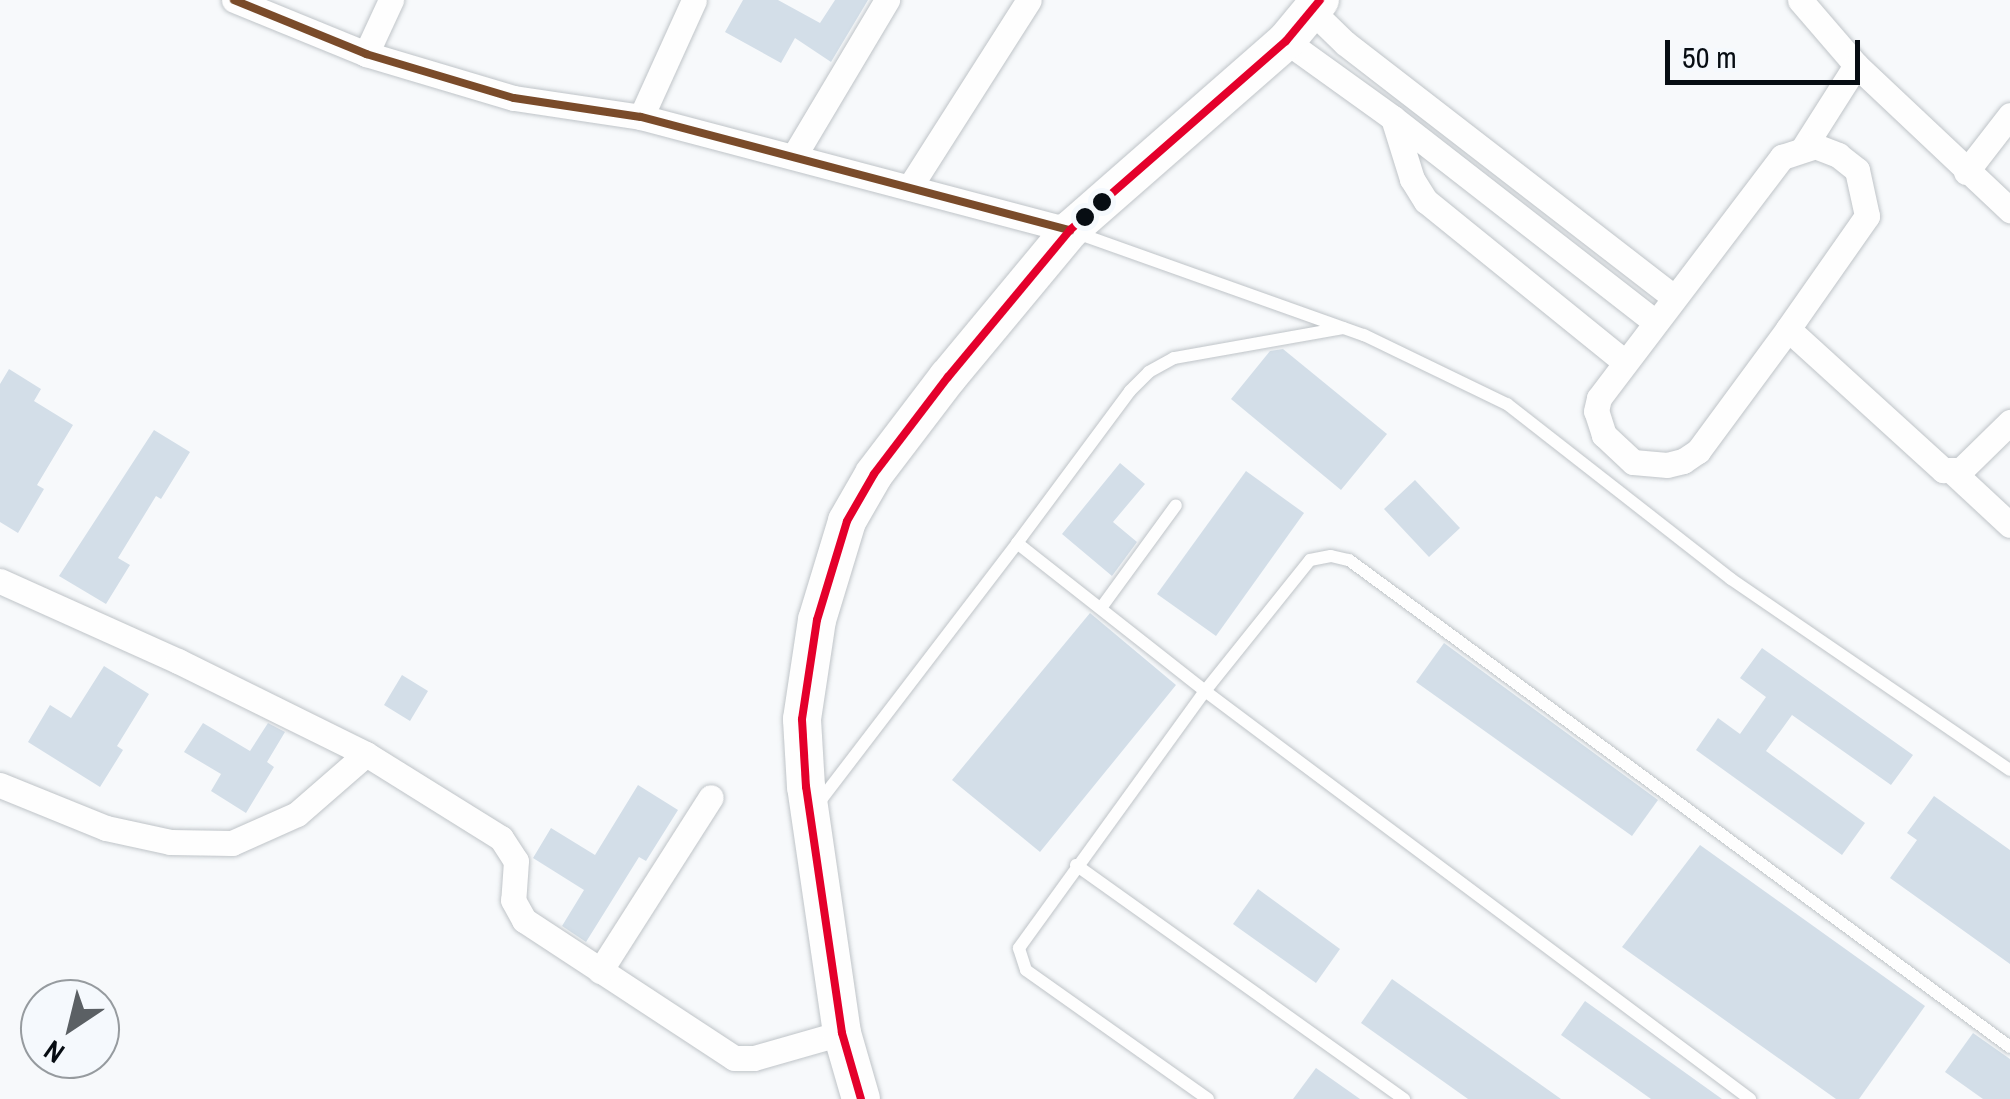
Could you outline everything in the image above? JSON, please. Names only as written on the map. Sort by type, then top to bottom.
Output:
[{"type":"main road","points":[[861,1099],[842,1033],[802,719],[817,620],[847,521],[874,474],[1070,230],[1286,40],[1316,5]]},
{"type":"street","points":[[234,0],[366,54],[514,98],[641,117],[911,185],[1070,230]]},
{"type":"street","points":[[366,54],[391,0]]},
{"type":"street","points":[[641,117],[694,0]]},
{"type":"street","points":[[794,156],[887,0]]},
{"type":"street","points":[[911,185],[1028,0]]},
{"type":"street","points":[[1800,0],[1856,65],[2010,210]]},
{"type":"street","points":[[1316,5],[1345,43],[1674,297]]},
{"type":"street","points":[[1286,40],[1655,322]]},
{"type":"street","points":[[1804,147],[1838,154],[1857,170],[1867,216],[1698,452],[1667,465],[1633,462],[1604,435],[1596,410],[1599,398],[1782,157],[1804,147],[1856,65]]},
{"type":"street","points":[[1966,172],[2010,115]]},
{"type":"street","points":[[1393,118],[1412,179],[1426,201],[1625,362]]},
{"type":"street","points":[[1788,329],[1943,470],[1954,473],[2010,525]]},
{"type":"street","points":[[1954,473],[2010,422]]},
{"type":"street","points":[[0,581],[366,754],[500,838],[516,861],[516,910],[524,920],[734,1058],[754,1058],[842,1033]]},
{"type":"street","points":[[0,785],[106,828],[170,842],[232,843],[297,814],[366,754]]},
{"type":"street","points":[[600,971],[711,797]]},
{"type":"lane","points":[[1070,230],[1344,328],[1507,404],[1730,580],[2010,770]]},
{"type":"lane","points":[[812,810],[1130,390],[1149,372],[1174,358],[1344,328]]},
{"type":"lane","points":[[1100,608],[1176,506]]},
{"type":"lane","points":[[1018,542],[1205,692],[1750,1099]]},
{"type":"lane","points":[[1208,1099],[1022,964],[1022,939],[1205,692],[1310,560],[1330,556],[1350,560],[2010,1047]]},
{"type":"lane","points":[[1076,865],[1404,1099]]},
{"type":"building","points":[[743,0],[778,0],[820,23],[835,0],[868,0],[831,62],[795,38],[781,63],[725,32]]},
{"type":"building","points":[[1283,349],[1387,434],[1341,490],[1231,399],[1270,351]]},
{"type":"building","points":[[9,369],[41,389],[34,401],[73,425],[37,485],[44,489],[18,533],[0,522],[0,384]]},
{"type":"building","points":[[154,430],[190,452],[161,499],[156,496],[118,558],[130,565],[106,604],[59,576]]},
{"type":"building","points":[[1120,463],[1145,484],[1113,522],[1137,542],[1112,576],[1062,534]]},
{"type":"building","points":[[1246,471],[1304,513],[1216,636],[1157,594]]},
{"type":"building","points":[[1415,480],[1460,528],[1429,557],[1384,509]]},
{"type":"building","points":[[1090,613],[1176,685],[1040,852],[952,780]]},
{"type":"building","points":[[1444,643],[1658,800],[1632,836],[1416,682]]},
{"type":"building","points":[[1762,648],[1913,755],[1891,785],[1792,715],[1766,751],[1865,823],[1842,855],[1696,750],[1718,718],[1740,734],[1766,697],[1740,678]]},
{"type":"building","points":[[104,666],[149,694],[117,746],[123,750],[100,787],[28,742],[50,705],[71,718]]},
{"type":"building","points":[[402,675],[428,691],[410,721],[384,705]]},
{"type":"building","points":[[203,723],[250,751],[268,723],[285,732],[267,762],[274,767],[246,813],[211,791],[221,774],[184,752]]},
{"type":"building","points":[[638,785],[678,810],[646,861],[639,857],[586,942],[562,926],[584,890],[533,858],[551,828],[595,855]]},
{"type":"building","points":[[1934,796],[2010,850],[2010,964],[1890,878],[1917,840],[1907,833]]},
{"type":"building","points":[[1700,845],[1925,1006],[1859,1099],[1836,1099],[1622,947]]},
{"type":"building","points":[[1258,889],[1340,949],[1316,983],[1233,924]]},
{"type":"building","points":[[1392,979],[1561,1099],[1468,1099],[1361,1023]]},
{"type":"building","points":[[1585,1001],[1722,1099],[1651,1099],[1561,1035]]},
{"type":"building","points":[[1973,1033],[2010,1059],[2010,1099],[1983,1099],[1945,1072]]},
{"type":"building","points":[[1316,1068],[1360,1099],[1293,1099]]},
{"type":"transit line","points":[[234,0],[366,54],[514,98],[641,117],[1070,230]]},
{"type":"transit line","points":[[861,1099],[842,1033],[806,787],[802,719],[817,620],[847,521],[874,474],[948,377],[1070,230],[1286,41],[1320,0]]}]
